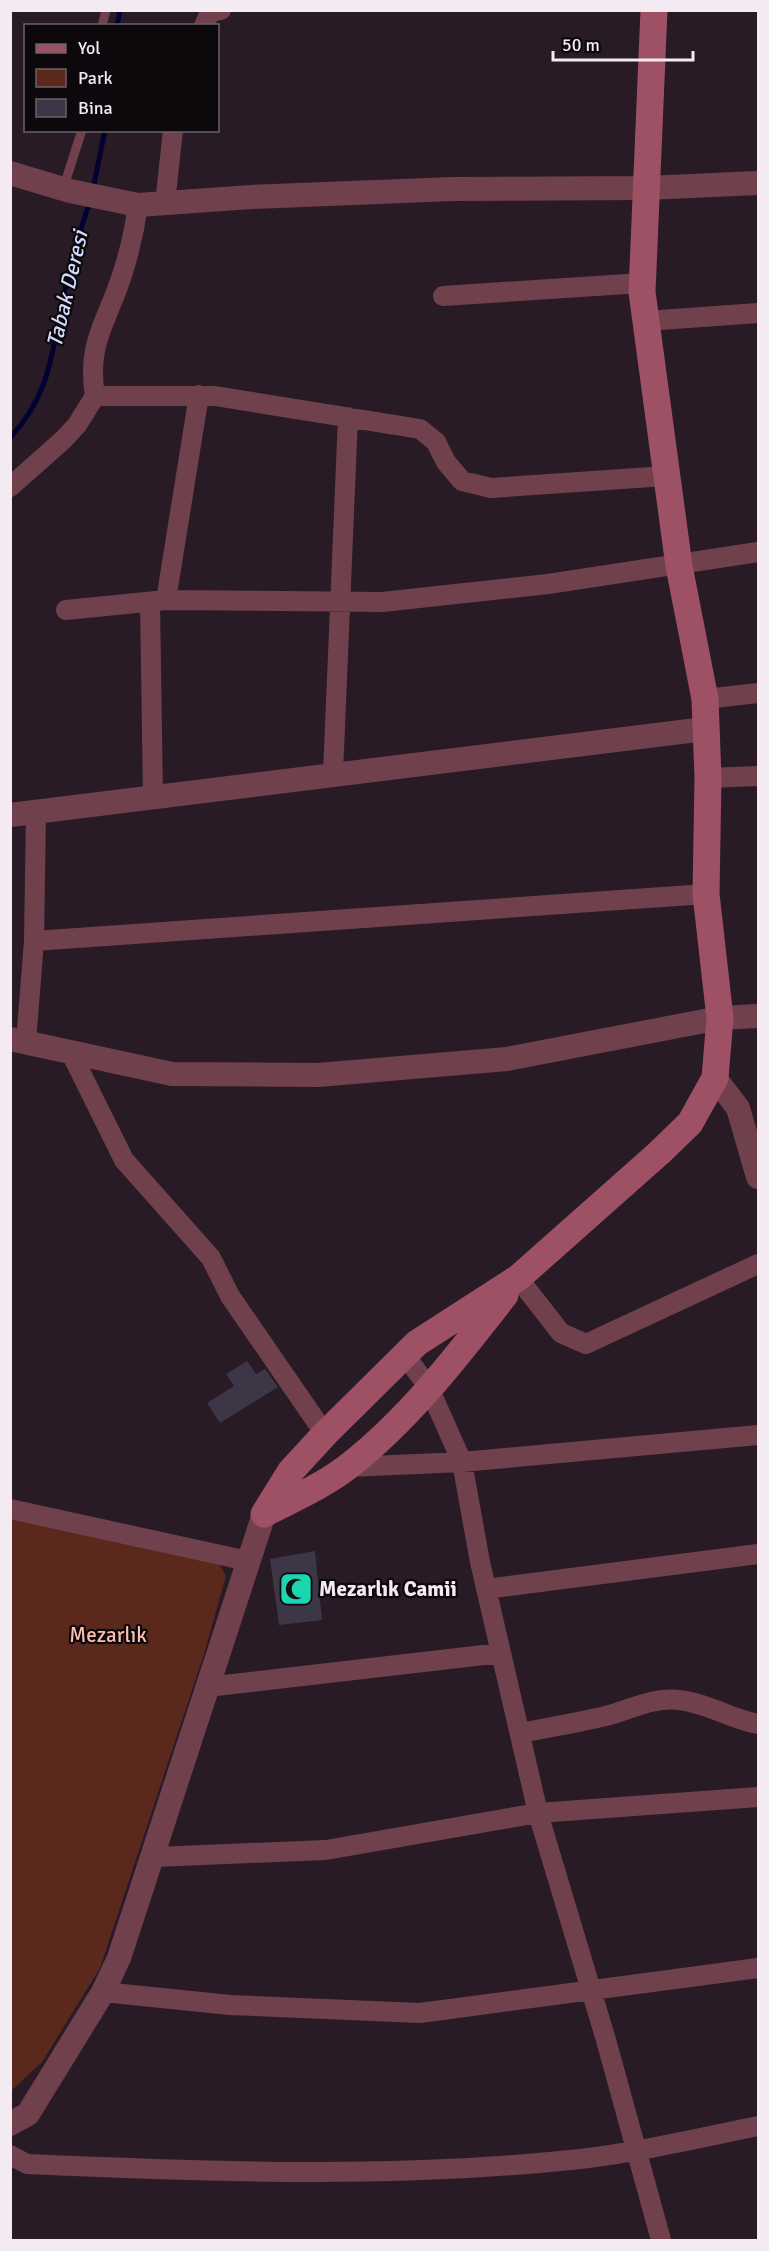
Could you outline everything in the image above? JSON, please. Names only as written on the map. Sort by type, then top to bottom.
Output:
[{"type":"main road","points":[[264,1514],[348,1467],[380,1440],[429,1388],[519,1278],[690,1123],[715,1078],[720,1018],[706,894],[708,778],[705,699],[679,566],[642,283],[654,10]]},
{"type":"main road","points":[[264,1514],[290,1472],[417,1343],[519,1278]]},
{"type":"street","points":[[205,24],[210,12],[221,10]]},
{"type":"street","points":[[165,203],[173,132]]},
{"type":"street","points":[[10,173],[67,190],[138,205],[251,197],[453,189],[646,188],[759,183]]},
{"type":"street","points":[[10,487],[63,440],[77,425],[95,396],[91,373],[95,340],[123,274],[138,205]]},
{"type":"street","points":[[443,296],[642,283]]},
{"type":"street","points":[[646,321],[759,312]]},
{"type":"street","points":[[95,396],[199,395],[270,403],[420,429],[436,442],[446,462],[462,481],[490,488],[666,476]]},
{"type":"street","points":[[153,797],[158,601],[199,395]]},
{"type":"street","points":[[333,774],[348,417]]},
{"type":"street","points":[[66,610],[158,601],[382,602],[524,587],[679,566],[759,552]]},
{"type":"street","points":[[705,699],[759,693]]},
{"type":"street","points":[[10,815],[705,729]]},
{"type":"street","points":[[708,778],[759,776]]},
{"type":"street","points":[[36,812],[34,941],[18,1040],[172,1074],[318,1075],[507,1059],[720,1018],[759,1016]]},
{"type":"street","points":[[34,941],[706,894]]},
{"type":"street","points":[[70,1051],[124,1160],[211,1258],[230,1296],[325,1434]]},
{"type":"street","points":[[715,1078],[738,1108],[759,1177]]},
{"type":"street","points":[[519,1278],[561,1333],[586,1344],[759,1264]]},
{"type":"street","points":[[405,1355],[429,1388],[462,1462],[486,1589],[538,1813],[592,1992],[661,2241]]},
{"type":"street","points":[[348,1467],[462,1462],[759,1435]]},
{"type":"street","points":[[10,1509],[248,1561]]},
{"type":"street","points":[[10,2124],[28,2114],[103,1992],[119,1958],[154,1857],[264,1514]]},
{"type":"street","points":[[486,1589],[759,1554]]},
{"type":"street","points":[[207,1687],[501,1653]]},
{"type":"street","points":[[520,1733],[605,1716],[637,1704],[676,1699],[701,1703],[740,1721],[759,1724]]},
{"type":"street","points":[[154,1857],[326,1850],[538,1813],[759,1797]]},
{"type":"street","points":[[103,1992],[230,2005],[420,2013],[592,1992],[759,1968]]},
{"type":"street","points":[[10,2155],[27,2164],[249,2173],[455,2167],[579,2159],[636,2151],[759,2126]]},
{"type":"lane","points":[[67,190],[82,132]]},
{"type":"green space","name":"Mezarlık","points":[[11,1513],[216,1558],[226,1576],[204,1654],[100,1968],[42,2062],[11,2091]]},
{"type":"building","points":[[247,1361],[256,1374],[265,1369],[278,1387],[220,1423],[207,1403],[234,1386],[226,1374]]},
{"type":"building","name":"Mezarlık Camii","points":[[315,1551],[322,1620],[279,1625],[270,1559]]},
{"type":"waterway","name":"Tabak Deresi","points":[[117,24],[120,10]]},
{"type":"waterway","name":"Tabak Deresi","points":[[93,189],[105,132]]},
{"type":"waterway","name":"Tabak Deresi","points":[[10,438],[24,421],[42,389],[52,356],[78,237],[90,201]]},
{"type":"place","name":"Mezarlık Camii","points":[[296,1589]]}]
